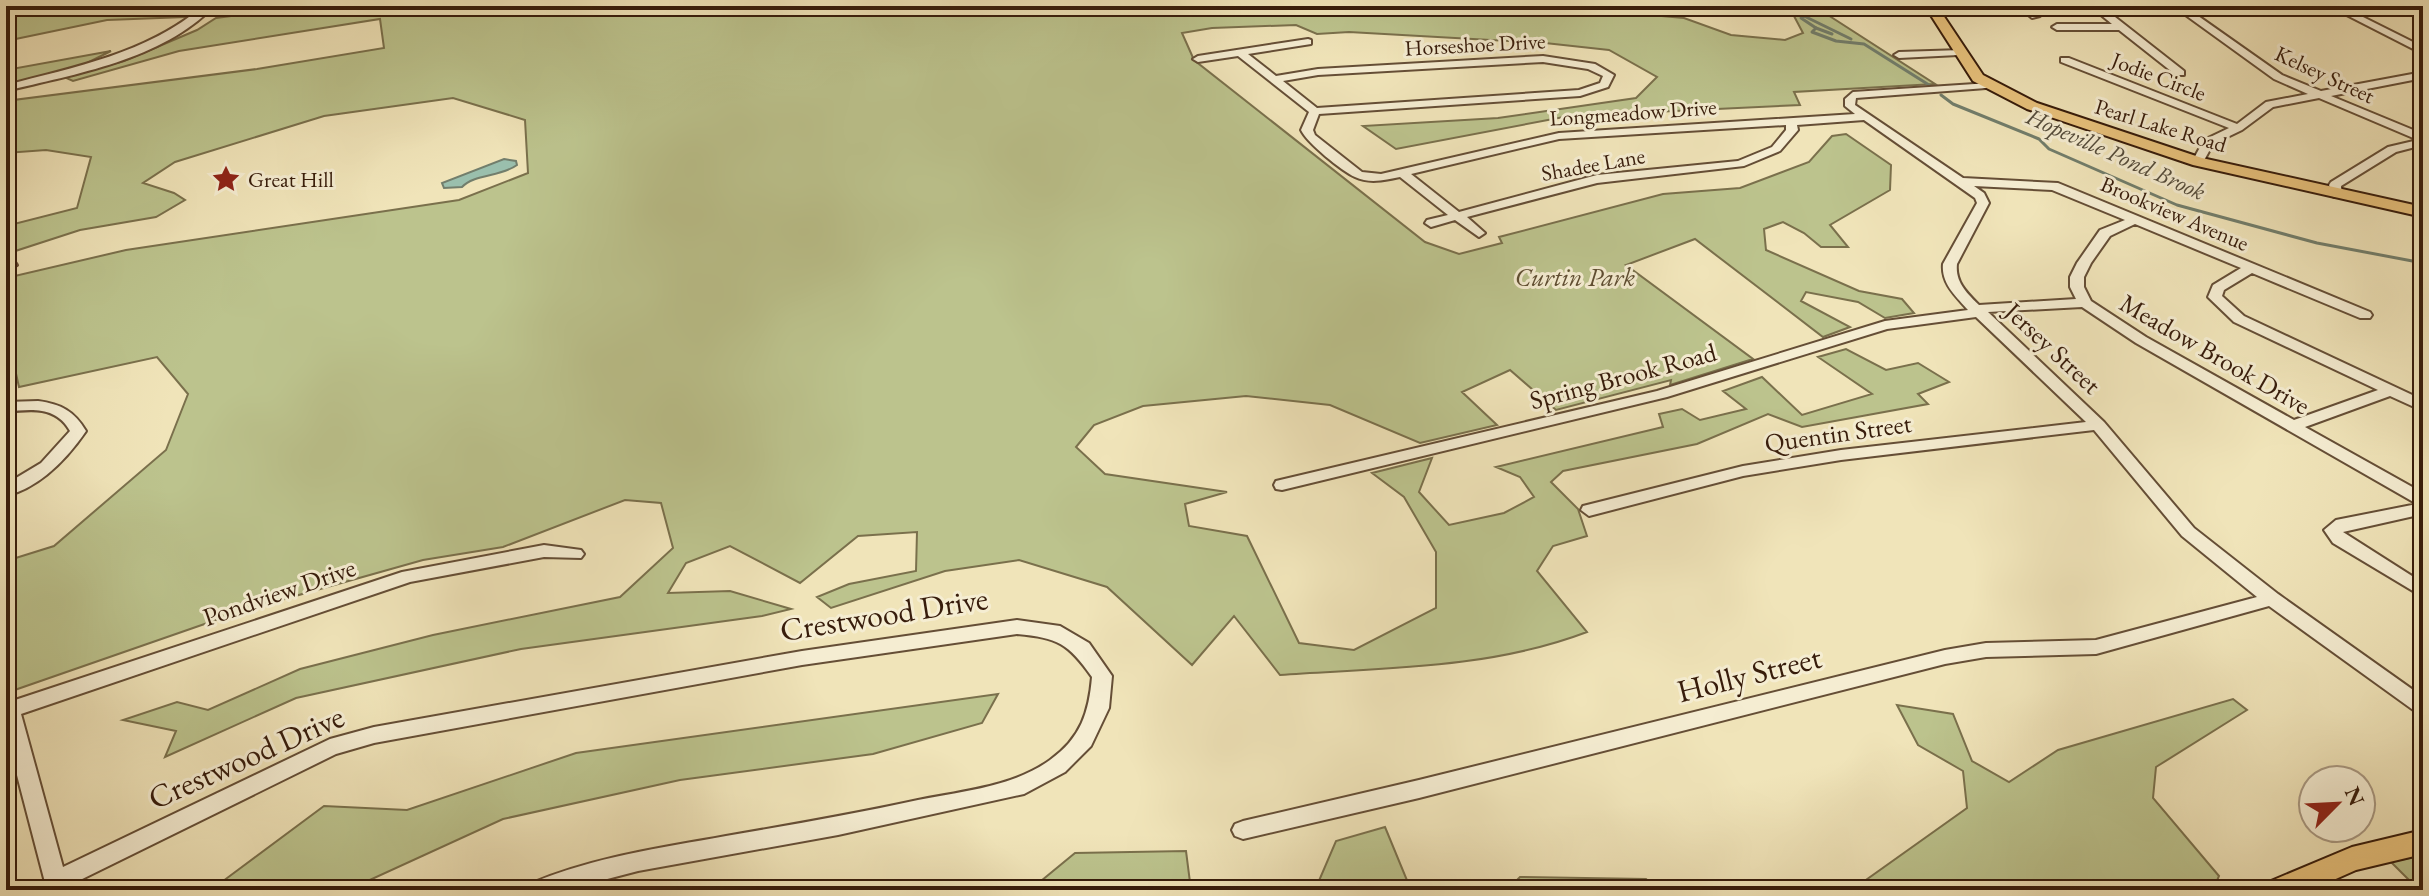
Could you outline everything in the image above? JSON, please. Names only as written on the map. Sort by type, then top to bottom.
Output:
[{"type":"main road","name":"Pearl Lake Road","points":[[1931,6],[1958,52],[1986,85],[2087,127],[2198,162],[2423,212]]},
{"type":"main road","points":[[2281,890],[2352,859],[2423,842]]},
{"type":"street","points":[[6,88],[83,67],[156,41],[209,6]]},
{"type":"street","points":[[2023,6],[2035,16]]},
{"type":"street","points":[[2095,6],[2180,73]]},
{"type":"street","name":"Kelsey Street","points":[[2178,6],[2278,77],[2423,140]]},
{"type":"street","points":[[2334,6],[2423,51]]},
{"type":"street","points":[[2057,27],[2122,27]]},
{"type":"street","points":[[1198,59],[1308,42]]},
{"type":"street","points":[[1239,52],[1315,111]]},
{"type":"street","points":[[1899,55],[1958,52]]},
{"type":"street","name":"Horseshoe Drive","points":[[1277,79],[1318,72],[1543,59],[1591,66],[1609,75],[1609,80],[1595,89],[1580,93],[1315,111]]},
{"type":"street","name":"Jodie Circle","points":[[2065,60],[2238,128]]},
{"type":"street","points":[[2198,162],[2208,142],[2238,128],[2270,104],[2423,75]]},
{"type":"street","points":[[1866,117],[1850,106],[1853,95],[1986,85]]},
{"type":"street","name":"Longmeadow Drive","points":[[1315,111],[1307,130],[1310,137],[1359,175],[1381,178],[1559,136],[1866,117]]},
{"type":"street","name":"Jersey Street","points":[[1866,117],[1980,196],[1983,203],[1952,255],[1949,273],[1959,293],[1975,311],[2098,425],[2188,532],[2272,599],[2423,707]]},
{"type":"street","name":"Shadee Lane","points":[[1431,223],[1621,175],[1740,164],[1776,149],[1792,130],[1791,121]]},
{"type":"street","points":[[2338,194],[2335,185],[2362,166],[2392,149],[2423,140]]},
{"type":"street","points":[[1402,173],[1479,233]]},
{"type":"street","name":"Brookview Avenue","points":[[1962,182],[2054,186],[2365,315]]},
{"type":"street","name":"Meadow Brook Drive","points":[[2137,219],[2105,233],[2084,263],[2077,277],[2077,287],[2085,303],[2141,340],[2423,500]]},
{"type":"street","points":[[2252,267],[2218,288],[2215,297],[2226,309],[2239,319],[2423,406]]},
{"type":"street","name":"Spring Brook Road","points":[[1282,485],[1662,394],[1885,325],[1975,311],[2085,303]]},
{"type":"street","points":[[2292,426],[2391,391]]},
{"type":"street","points":[[6,407],[55,407],[72,417],[78,431],[65,452],[43,472],[6,491]]},
{"type":"street","name":"Quentin Street","points":[[1589,510],[1743,471],[1856,453],[2098,425]]},
{"type":"street","points":[[2423,508],[2342,524],[2333,530],[2339,539],[2423,591]]},
{"type":"street","name":"Pondview Drive","points":[[8,710],[408,576],[544,551],[575,554]]},
{"type":"street","name":"Holly Street","points":[[1243,830],[1945,657],[1986,650],[2096,647],[2272,599]]},
{"type":"street","name":"Crestwood Drive","points":[[56,886],[330,747],[374,735],[802,658],[1017,627],[1053,631],[1082,648],[1102,676],[1099,708],[1084,740],[1058,766],[1017,788],[838,826],[638,861],[569,878],[540,890]]},
{"type":"street","points":[[8,710],[56,886]]},
{"type":"green space","points":[[6,6],[196,6],[186,17],[107,20],[6,41]]},
{"type":"green space","name":"Curtin Park","points":[[307,6],[1549,6],[1684,18],[1731,35],[1785,40],[1803,33],[1794,16],[1779,6],[1852,6],[1828,15],[1935,84],[1794,92],[1800,105],[1569,116],[1396,149],[1363,126],[1498,118],[1636,98],[1657,77],[1609,50],[1545,43],[1349,32],[1317,34],[1296,25],[1212,28],[1182,33],[1194,60],[1425,242],[1459,254],[1502,243],[1499,237],[1663,194],[1740,188],[1809,162],[1832,136],[1846,134],[1891,165],[1890,190],[1830,225],[1848,247],[1821,247],[1783,222],[1764,229],[1766,250],[1859,291],[1902,299],[1914,313],[1885,318],[1858,302],[1806,292],[1801,301],[1850,327],[1823,337],[1695,239],[1626,265],[1753,359],[1670,385],[1671,380],[1556,410],[1510,370],[1462,392],[1497,425],[1420,443],[1330,405],[1246,396],[1143,406],[1094,425],[1076,447],[1105,474],[1227,492],[1185,504],[1189,526],[1247,536],[1299,643],[1354,650],[1436,608],[1436,552],[1404,497],[1372,473],[1432,458],[1419,492],[1449,525],[1504,513],[1534,497],[1520,477],[1496,467],[1663,427],[1659,414],[1682,409],[1700,420],[1746,409],[1723,391],[1762,377],[1802,415],[1872,394],[1818,357],[1846,349],[1886,370],[1918,363],[1949,382],[1918,394],[1928,404],[1802,427],[1768,414],[1697,444],[1563,471],[1551,482],[1578,509],[1587,536],[1553,546],[1537,571],[1587,632],[1513,653],[1436,665],[1280,675],[1234,616],[1192,665],[1107,587],[1019,560],[945,571],[831,608],[817,597],[849,584],[916,571],[917,532],[858,536],[800,583],[730,546],[686,563],[668,593],[730,591],[791,609],[762,616],[521,649],[296,698],[165,757],[176,731],[123,720],[177,702],[208,710],[300,669],[433,635],[620,597],[673,548],[661,503],[625,500],[503,547],[423,560],[242,611],[6,693],[6,561],[54,546],[166,450],[188,394],[157,357],[19,387],[6,329],[6,278],[126,250],[459,200],[528,173],[525,120],[453,98],[324,116],[175,162],[143,183],[185,200],[156,217],[80,230],[6,254],[6,226],[77,208],[91,157],[46,150],[6,153],[6,101],[257,69],[384,48],[380,19],[179,51],[73,81],[64,77],[124,61],[197,30],[216,18]]},
{"type":"green space","points":[[111,51],[85,64],[6,86],[6,70]]},
{"type":"green space","points":[[998,694],[982,723],[873,754],[680,780],[503,819],[348,890],[239,890],[219,884],[324,806],[407,810],[576,753]]},
{"type":"green space","points":[[2233,699],[2247,710],[2156,767],[2153,798],[2219,876],[2213,890],[1801,890],[1817,883],[1863,882],[1967,808],[1963,771],[1918,745],[1897,705],[1953,714],[1972,761],[2009,782],[2058,750]]},
{"type":"green space","points":[[1385,827],[1411,890],[1315,890],[1336,841]]},
{"type":"green space","points":[[1186,851],[1191,890],[1030,890],[1075,853]]},
{"type":"green space","points":[[2423,855],[2423,890],[2419,890],[2391,862]]},
{"type":"green space","points":[[1520,877],[1646,879],[1658,890],[1507,890]]},
{"type":"shaded area","points":[[504,159],[516,161],[517,165],[473,180],[462,187],[444,188],[442,183]]},
{"type":"waterway","name":"Hopeville Pond Brook","points":[[1785,6],[1804,16]]},
{"type":"waterway","points":[[1804,16],[1851,39]]},
{"type":"waterway","name":"Hopeville Pond Brook","points":[[1804,16],[1801,18],[1816,28]]},
{"type":"waterway","points":[[1816,28],[1832,34]]},
{"type":"waterway","name":"Hopeville Pond Brook","points":[[1816,28],[1812,32],[1836,41],[1864,44],[1929,85]]},
{"type":"waterway","name":"Hopeville Pond Brook","points":[[1941,95],[1953,104],[2039,139],[2049,149],[2177,205],[2317,243],[2423,263]]},
{"type":"place","name":"Great Hill","points":[[226,179]]}]
